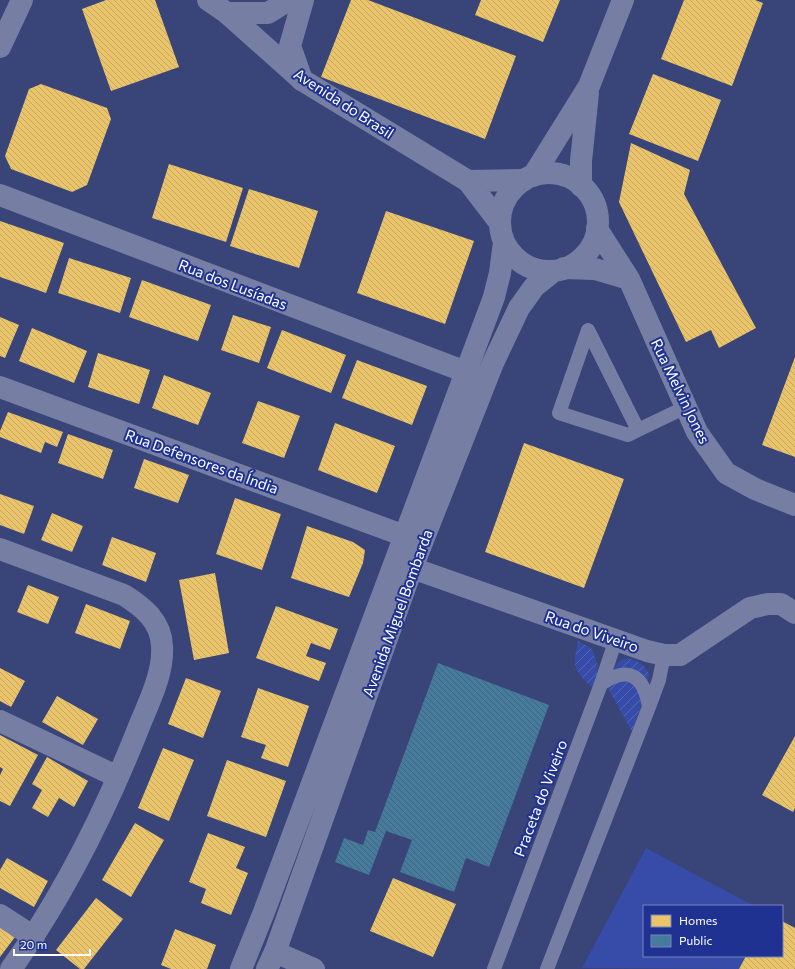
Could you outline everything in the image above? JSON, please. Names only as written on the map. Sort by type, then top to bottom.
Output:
[{"type":"street","points":[[0,47],[22,0]]},
{"type":"street","name":"Avenida do Brasil","points":[[208,0],[227,13],[302,80],[468,181],[502,233]]},
{"type":"street","points":[[227,13],[268,13],[289,0]]},
{"type":"street","points":[[302,80],[290,46],[303,0]]},
{"type":"street","points":[[623,0],[589,86],[529,178],[516,186],[509,194],[501,213],[502,233],[516,259],[525,265],[544,271],[595,269],[629,279]]},
{"type":"street","points":[[581,186],[582,142],[589,86]]},
{"type":"street","points":[[468,181],[529,178],[543,174],[553,174],[563,176],[581,186],[591,198],[596,213],[597,229],[591,246],[586,254],[572,265],[559,270]]},
{"type":"street","name":"Rua dos Lusíadas","points":[[0,195],[466,372]]},
{"type":"street","name":"Rua Melvin Jones","points":[[597,229],[629,279],[698,432],[726,473],[755,489],[795,505]]},
{"type":"street","name":"Avenida Miguel Bombarda","points":[[242,969],[494,297],[500,273],[502,233]]},
{"type":"street","name":"Avenida Miguel Bombarda","points":[[271,960],[412,568],[493,364],[519,308],[534,287],[559,270]]},
{"type":"street","name":"Rua Defensores da Índia","points":[[0,387],[405,536]]},
{"type":"street","points":[[405,536],[412,568]]},
{"type":"street","points":[[0,549],[124,595],[140,605],[151,616],[158,630],[162,645],[161,661],[155,686],[118,778],[69,877],[34,937],[11,969]]},
{"type":"street","name":"Rua do Viveiro","points":[[412,568],[664,655],[680,655],[750,608],[768,604],[781,604],[795,613]]},
{"type":"street","points":[[0,721],[118,778]]},
{"type":"street","points":[[0,915],[34,937]]},
{"type":"street","points":[[271,960],[314,969]]},
{"type":"lane","points":[[638,430],[588,330],[559,413],[628,435],[686,407]]},
{"type":"lane","name":"Praceta do Viveiro","points":[[494,969],[601,684],[616,639]]},
{"type":"lane","points":[[547,969],[649,707],[659,680],[664,655]]},
{"type":"lane","points":[[601,684],[610,677],[624,674],[631,675],[642,685],[647,694],[649,707]]},
{"type":"shaded area","points":[[578,641],[592,649],[596,660],[598,672],[593,688],[582,677],[576,668],[575,657]]},
{"type":"shaded area","points":[[623,659],[635,660],[645,668],[649,675],[647,685],[613,671],[617,664]]},
{"type":"shaded area","points":[[622,680],[636,683],[642,703],[632,732],[607,686]]},
{"type":"shaded area","points":[[646,848],[752,905],[643,905],[643,957],[745,957],[739,969],[582,968]]},
{"type":"building: Homes","points":[[106,0],[155,0],[179,67],[111,91],[82,9]]},
{"type":"building: Homes","points":[[351,0],[368,0],[516,56],[485,139],[321,77]]},
{"type":"building: Homes","points":[[481,0],[560,0],[543,42],[475,15]]},
{"type":"building: Homes","points":[[684,0],[755,0],[763,3],[732,86],[661,59]]},
{"type":"building: Homes","points":[[653,74],[721,100],[698,161],[629,134]]},
{"type":"building: Homes","points":[[41,84],[107,108],[111,119],[87,185],[72,192],[11,169],[5,156],[29,89]]},
{"type":"building: Homes","points":[[631,143],[690,170],[684,194],[756,328],[719,348],[711,330],[686,342],[619,202]]},
{"type":"building: Homes","points":[[169,164],[243,188],[226,242],[152,218]]},
{"type":"building: Homes","points":[[249,189],[318,211],[299,268],[230,246]]},
{"type":"building: Homes","points":[[386,211],[474,241],[445,324],[357,293]]},
{"type":"building: Homes","points":[[0,221],[64,243],[46,293],[0,277]]},
{"type":"building: Homes","points":[[69,258],[131,278],[120,313],[58,293]]},
{"type":"building: Homes","points":[[142,280],[211,305],[198,341],[129,317]]},
{"type":"building: Homes","points":[[233,315],[271,327],[259,363],[221,350]]},
{"type":"building: Homes","points":[[0,317],[19,325],[5,358],[0,356]]},
{"type":"building: Homes","points":[[32,328],[87,351],[74,383],[19,361]]},
{"type":"building: Homes","points":[[282,330],[346,355],[331,393],[267,368]]},
{"type":"building: Homes","points":[[98,353],[150,370],[139,404],[88,387]]},
{"type":"building: Homes","points":[[795,357],[795,457],[762,445]]},
{"type":"building: Homes","points":[[357,360],[427,386],[412,425],[342,398]]},
{"type":"building: Homes","points":[[164,375],[211,393],[198,425],[152,408]]},
{"type":"building: Homes","points":[[258,401],[300,416],[284,458],[242,443]]},
{"type":"building: Homes","points":[[8,412],[63,432],[57,447],[45,442],[41,453],[0,437],[0,431]]},
{"type":"building: Homes","points":[[335,423],[395,446],[377,493],[318,470]]},
{"type":"building: Homes","points":[[68,434],[113,450],[103,479],[58,463]]},
{"type":"building: Homes","points":[[524,443],[624,479],[584,588],[485,552]]},
{"type":"building: Homes","points":[[144,459],[189,475],[178,503],[134,488]]},
{"type":"building: Homes","points":[[0,494],[34,506],[24,534],[0,525]]},
{"type":"building: Homes","points":[[235,498],[281,514],[262,570],[216,554]]},
{"type":"building: Homes","points":[[52,513],[83,526],[72,552],[41,540]]},
{"type":"building: Homes","points":[[307,526],[353,542],[365,550],[363,563],[349,597],[291,578]]},
{"type":"building: Homes","points":[[112,537],[156,553],[146,582],[102,565]]},
{"type":"building: Homes","points":[[215,573],[229,653],[194,660],[179,580]]},
{"type":"building: Homes","points":[[28,585],[59,597],[48,624],[17,612]]},
{"type":"building: Homes","points":[[86,604],[130,621],[120,649],[75,633]]},
{"type":"building: Homes","points":[[276,606],[338,629],[330,650],[311,643],[306,656],[326,663],[319,681],[256,658]]},
{"type":"building: Homes","points":[[0,668],[25,681],[11,707],[0,701]]},
{"type":"building: Homes","points":[[186,678],[221,691],[203,738],[168,724]]},
{"type":"building: Homes","points":[[258,688],[309,706],[288,767],[261,758],[266,745],[241,737]]},
{"type":"building: Homes","points":[[57,696],[98,719],[83,745],[42,722]]},
{"type":"building: Homes","points":[[0,735],[38,755],[10,806],[0,801],[0,775],[3,769],[0,767]]},
{"type":"building: Homes","points":[[795,736],[795,808],[793,812],[762,795]]},
{"type":"building: Homes","points":[[163,748],[194,760],[169,821],[138,808]]},
{"type":"building: Homes","points":[[47,757],[88,781],[74,807],[59,798],[48,817],[32,808],[42,790],[32,784]]},
{"type":"building: Homes","points":[[227,760],[286,781],[266,837],[207,816]]},
{"type":"building: Homes","points":[[135,823],[164,840],[131,897],[102,880]]},
{"type":"building: Homes","points":[[208,833],[245,847],[236,868],[248,873],[231,915],[201,903],[206,889],[189,882]]},
{"type":"building: Homes","points":[[7,858],[48,881],[34,907],[0,888],[0,870]]},
{"type":"building: Homes","points":[[393,878],[456,904],[433,957],[370,931]]},
{"type":"building: Homes","points":[[96,898],[123,919],[84,969],[80,969],[56,950]]},
{"type":"building: Homes","points":[[783,922],[795,928],[795,969],[739,969],[745,957],[783,957]]},
{"type":"building: Homes","points":[[0,925],[15,937],[0,957]]},
{"type":"building: Homes","points":[[175,929],[216,945],[207,969],[171,969],[161,965]]},
{"type":"building: Public","points":[[438,663],[549,705],[489,867],[466,858],[454,892],[400,872],[412,840],[386,831],[369,875],[335,862],[344,838],[363,845],[368,830],[375,832]]}]
